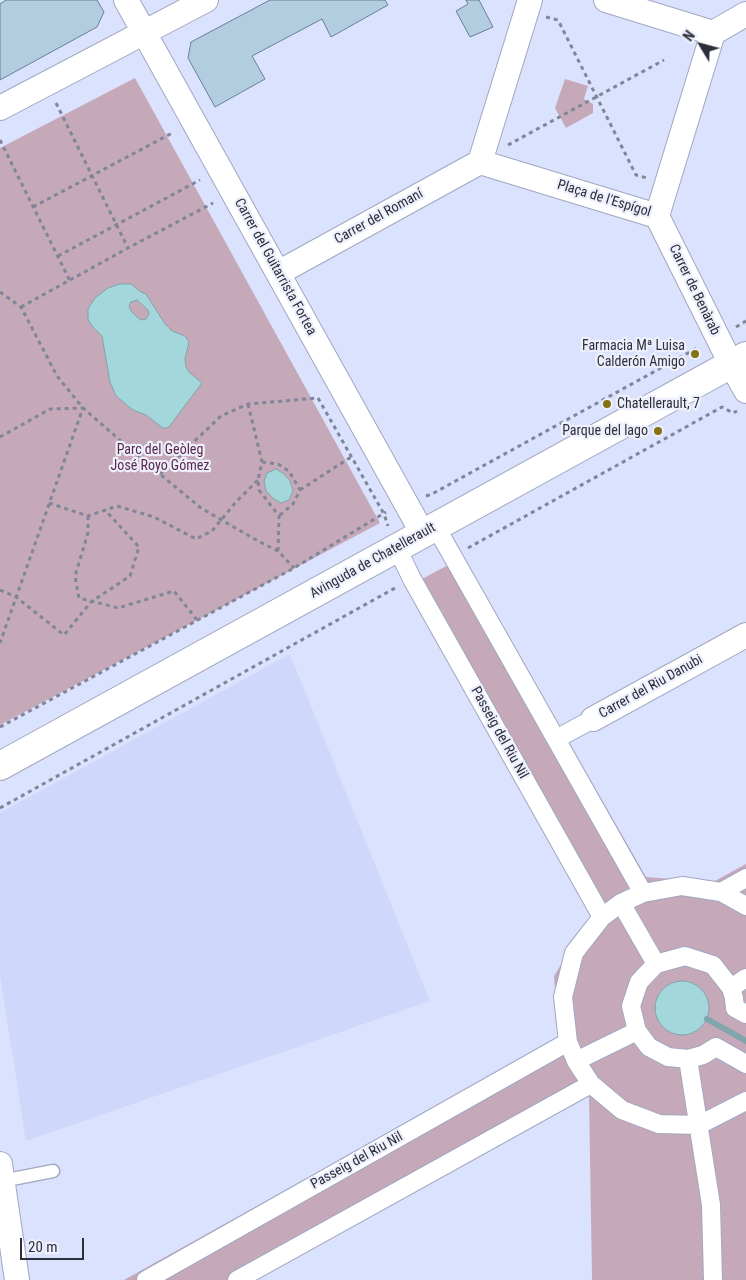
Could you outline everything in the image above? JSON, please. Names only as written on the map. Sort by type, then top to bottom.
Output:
[{"type":"street","name":"Carrer del Guitarrista Fortea","points":[[126,0],[404,501],[430,530]]},
{"type":"street","points":[[0,108],[206,0]]},
{"type":"street","points":[[606,0],[713,33],[746,14]]},
{"type":"street","points":[[480,162],[528,5]]},
{"type":"street","name":"Plaça de l'Espígol","points":[[480,162],[657,216],[713,33]]},
{"type":"street","name":"Carrer del Romaní","points":[[278,273],[480,162]]},
{"type":"street","name":"Carrer de Benàrab","points":[[657,216],[718,337],[738,360],[743,400]]},
{"type":"street","name":"Avinguda de Chatellerault","points":[[0,766],[738,360]]},
{"type":"street","points":[[430,530],[453,556],[643,893]]},
{"type":"street","name":"Passeig del Riu Nil","points":[[397,548],[412,579],[602,917]]},
{"type":"street","name":"Carrer del Riu Danubi","points":[[556,739],[746,635]]},
{"type":"street","points":[[721,892],[746,878]]},
{"type":"street","points":[[746,906],[721,892],[682,886],[643,893],[621,903],[602,917],[574,953],[563,997],[568,1042],[576,1062],[591,1084],[622,1110],[659,1124],[699,1125],[746,1101]]},
{"type":"street","points":[[621,903],[656,964]]},
{"type":"street","points":[[746,1014],[735,1008],[731,988],[713,965],[685,956],[656,964],[638,982],[631,1006],[637,1031],[650,1047],[668,1057],[688,1059],[703,1055],[716,1047],[746,1064]]},
{"type":"street","points":[[731,988],[746,978]]},
{"type":"street","points":[[576,1062],[637,1031]]},
{"type":"street","name":"Passeig del Riu Nil","points":[[146,1280],[568,1042]]},
{"type":"street","points":[[688,1059],[711,1205],[713,1280]]},
{"type":"street","points":[[237,1280],[591,1084]]},
{"type":"street","points":[[1,1173],[17,1280]]},
{"type":"lane","points":[[1,1173],[53,1171]]},
{"type":"path","points":[[528,5],[558,20],[636,175],[667,184]]},
{"type":"path","points":[[503,148],[664,60]]},
{"type":"path","points":[[46,84],[128,248]]},
{"type":"path","points":[[33,207],[194,121]]},
{"type":"path","points":[[0,140],[70,281]]},
{"type":"path","points":[[58,256],[221,169]]},
{"type":"path","points":[[21,307],[234,192]]},
{"type":"path","points":[[0,292],[21,307],[58,376],[83,408],[201,508],[278,551],[294,568]]},
{"type":"path","points":[[0,727],[294,568],[404,501],[432,494],[746,322]]},
{"type":"path","points":[[160,474],[221,416],[248,404],[318,398],[384,514],[397,548]]},
{"type":"path","points":[[453,556],[722,407],[733,413],[743,400]]},
{"type":"path","points":[[248,404],[262,462],[258,480],[259,490],[279,516],[278,551]]},
{"type":"path","points":[[0,437],[50,409],[83,408]]},
{"type":"path","points":[[0,643],[83,408]]},
{"type":"path","points":[[279,516],[293,504],[300,490],[352,457]]},
{"type":"path","points":[[262,462],[278,464],[289,471],[300,490]]},
{"type":"path","points":[[50,503],[88,516],[117,506],[154,516],[196,539],[212,532],[236,502],[258,480]]},
{"type":"path","points":[[0,590],[16,597],[64,635],[91,602],[130,576],[139,547],[105,510]]},
{"type":"path","points":[[88,516],[88,533],[76,576],[79,598],[118,608],[174,591],[198,620]]},
{"type":"path","points":[[0,808],[412,579]]},
{"type":"shaded area","points":[[120,284],[131,284],[146,294],[165,324],[172,331],[185,336],[189,342],[185,359],[186,367],[202,383],[168,428],[163,428],[146,415],[133,410],[116,396],[110,382],[102,336],[88,319],[88,309],[95,298],[108,288]],"holes":[[[137,300],[148,310],[149,314],[146,319],[141,320],[131,311],[129,306],[131,302]]]},
{"type":"shaded area","points":[[276,469],[290,481],[293,491],[289,500],[281,503],[266,491],[264,481],[267,473]]},
{"type":"shaded area","points":[[290,654],[430,1001],[26,1141],[0,976],[0,813]]},
{"type":"shaded area","points":[[677,981],[687,981],[697,985],[705,993],[709,1008],[705,1023],[697,1031],[687,1035],[677,1035],[667,1031],[659,1023],[655,1013],[655,1003],[659,993],[667,985]]},
{"type":"green space","name":"Parc del Geòleg José Royo Gómez","points":[[135,78],[380,523],[0,725],[0,148]]},
{"type":"green space","points":[[565,79],[588,86],[584,99],[593,104],[593,113],[566,128],[555,108]]},
{"type":"green space","points":[[463,557],[646,877],[713,882],[746,864],[746,1280],[592,1280],[589,1095],[249,1280],[124,1280],[559,1038],[554,976],[591,916],[409,586]]},
{"type":"building","points":[[6,0],[97,0],[104,12],[97,27],[0,80],[0,4]]},
{"type":"building","points":[[270,0],[385,0],[388,5],[331,37],[322,19],[252,56],[265,79],[215,107],[188,58],[191,42]]},
{"type":"building","points":[[466,0],[479,0],[493,27],[470,37],[456,11],[468,4]]},
{"type":"waterway","points":[[707,1019],[746,1041]]},
{"type":"place","name":"Farmacia Mª Luisa Calderón Amigo","points":[[695,354]]},
{"type":"place","name":"Chatellerault, 7","points":[[607,404]]},
{"type":"place","name":"Parque del lago","points":[[658,431]]}]
